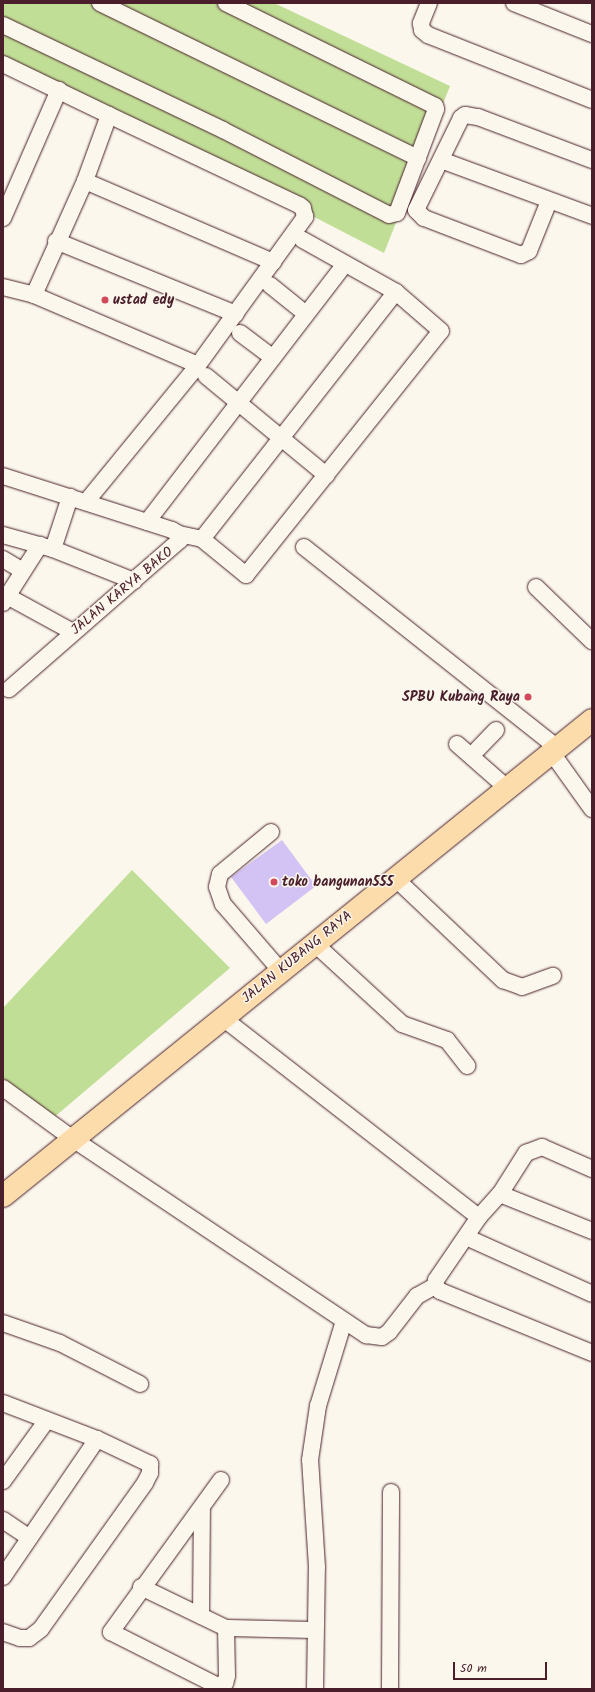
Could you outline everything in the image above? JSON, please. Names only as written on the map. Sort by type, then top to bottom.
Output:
[{"type":"highway","name":"JALAN KUBANG RAYA","points":[[3,1196],[280,970],[592,720]]},
{"type":"street","points":[[100,3],[418,158]]},
{"type":"street","points":[[3,25],[224,130],[389,214],[397,213],[436,109],[432,104],[226,3]]},
{"type":"street","points":[[429,3],[421,22],[422,30],[428,35],[592,100]]},
{"type":"street","points":[[514,3],[592,34]]},
{"type":"street","points":[[3,66],[60,90],[109,116],[303,208],[305,217],[236,314],[202,371],[86,502]]},
{"type":"street","points":[[3,218],[60,90]]},
{"type":"street","points":[[549,201],[529,250],[516,255],[419,215],[416,210],[418,202],[441,160],[460,118],[472,114],[592,160]]},
{"type":"street","points":[[34,295],[56,241],[85,181],[109,116]]},
{"type":"street","points":[[441,160],[592,216]]},
{"type":"street","points":[[85,181],[273,262]]},
{"type":"street","points":[[179,534],[202,539],[246,575],[441,331],[396,292],[303,240]]},
{"type":"street","points":[[56,241],[236,314]]},
{"type":"street","points":[[147,522],[345,264]]},
{"type":"street","points":[[270,285],[306,314]]},
{"type":"street","points":[[3,287],[34,295],[202,371],[238,403],[326,475]]},
{"type":"street","points":[[202,539],[396,292]]},
{"type":"street","points":[[240,333],[273,358]]},
{"type":"street","name":"JALAN KARYA BAKO","points":[[3,476],[147,522],[179,534],[180,540],[175,547],[73,632],[9,690]]},
{"type":"street","points":[[70,497],[46,547],[23,571],[5,599],[73,632]]},
{"type":"street","points":[[3,535],[46,547],[134,581]]},
{"type":"street","points":[[304,547],[555,750],[592,809]]},
{"type":"street","points":[[3,559],[23,571]]},
{"type":"street","points":[[536,587],[592,641]]},
{"type":"street","points":[[471,756],[496,730]]},
{"type":"street","points":[[457,744],[507,788]]},
{"type":"street","points":[[271,832],[220,874],[217,887],[223,904],[280,970]]},
{"type":"street","points":[[395,878],[503,980],[522,987],[553,976]]},
{"type":"street","points":[[314,943],[402,1024],[447,1040],[467,1066]]},
{"type":"street","points":[[223,1018],[479,1217]]},
{"type":"street","points":[[3,1088],[73,1139],[366,1335],[382,1337],[390,1332],[417,1296],[435,1286]]},
{"type":"street","points":[[435,1286],[436,1280],[479,1217],[500,1194],[526,1153],[542,1148],[592,1169]]},
{"type":"street","points":[[500,1194],[592,1231]]},
{"type":"street","points":[[466,1237],[592,1294]]},
{"type":"street","points":[[435,1286],[440,1291],[592,1352]]},
{"type":"street","points":[[315,1689],[314,1630],[317,1567],[310,1460],[318,1406],[344,1321]]},
{"type":"street","points":[[3,1323],[60,1343],[140,1384]]},
{"type":"street","points":[[3,1403],[97,1439],[141,1458],[150,1464],[150,1473],[41,1629],[29,1638],[20,1638],[3,1632]]},
{"type":"street","points":[[3,1481],[47,1420]]},
{"type":"street","points":[[3,1577],[97,1439]]},
{"type":"street","points":[[221,1480],[141,1587],[111,1632],[218,1686],[226,1683],[227,1676],[226,1628]]},
{"type":"street","points":[[390,1689],[391,1492]]},
{"type":"street","points":[[201,1616],[202,1506]]},
{"type":"street","points":[[3,1520],[30,1538]]},
{"type":"street","points":[[141,1587],[226,1628],[314,1630]]},
{"type":"green space","points":[[3,3],[274,3],[450,86],[384,253],[3,56]]},
{"type":"green space","points":[[132,870],[230,968],[52,1119],[3,1081],[3,1008]]},
{"type":"building","name":"toko bangunan555","points":[[282,840],[316,886],[266,924],[231,877]]},
{"type":"place","name":"ustad edy","points":[[105,300]]},
{"type":"place","name":"SPBU Kubang Raya","points":[[528,697]]},
{"type":"place","name":"toko bangunan555","points":[[274,882]]}]
